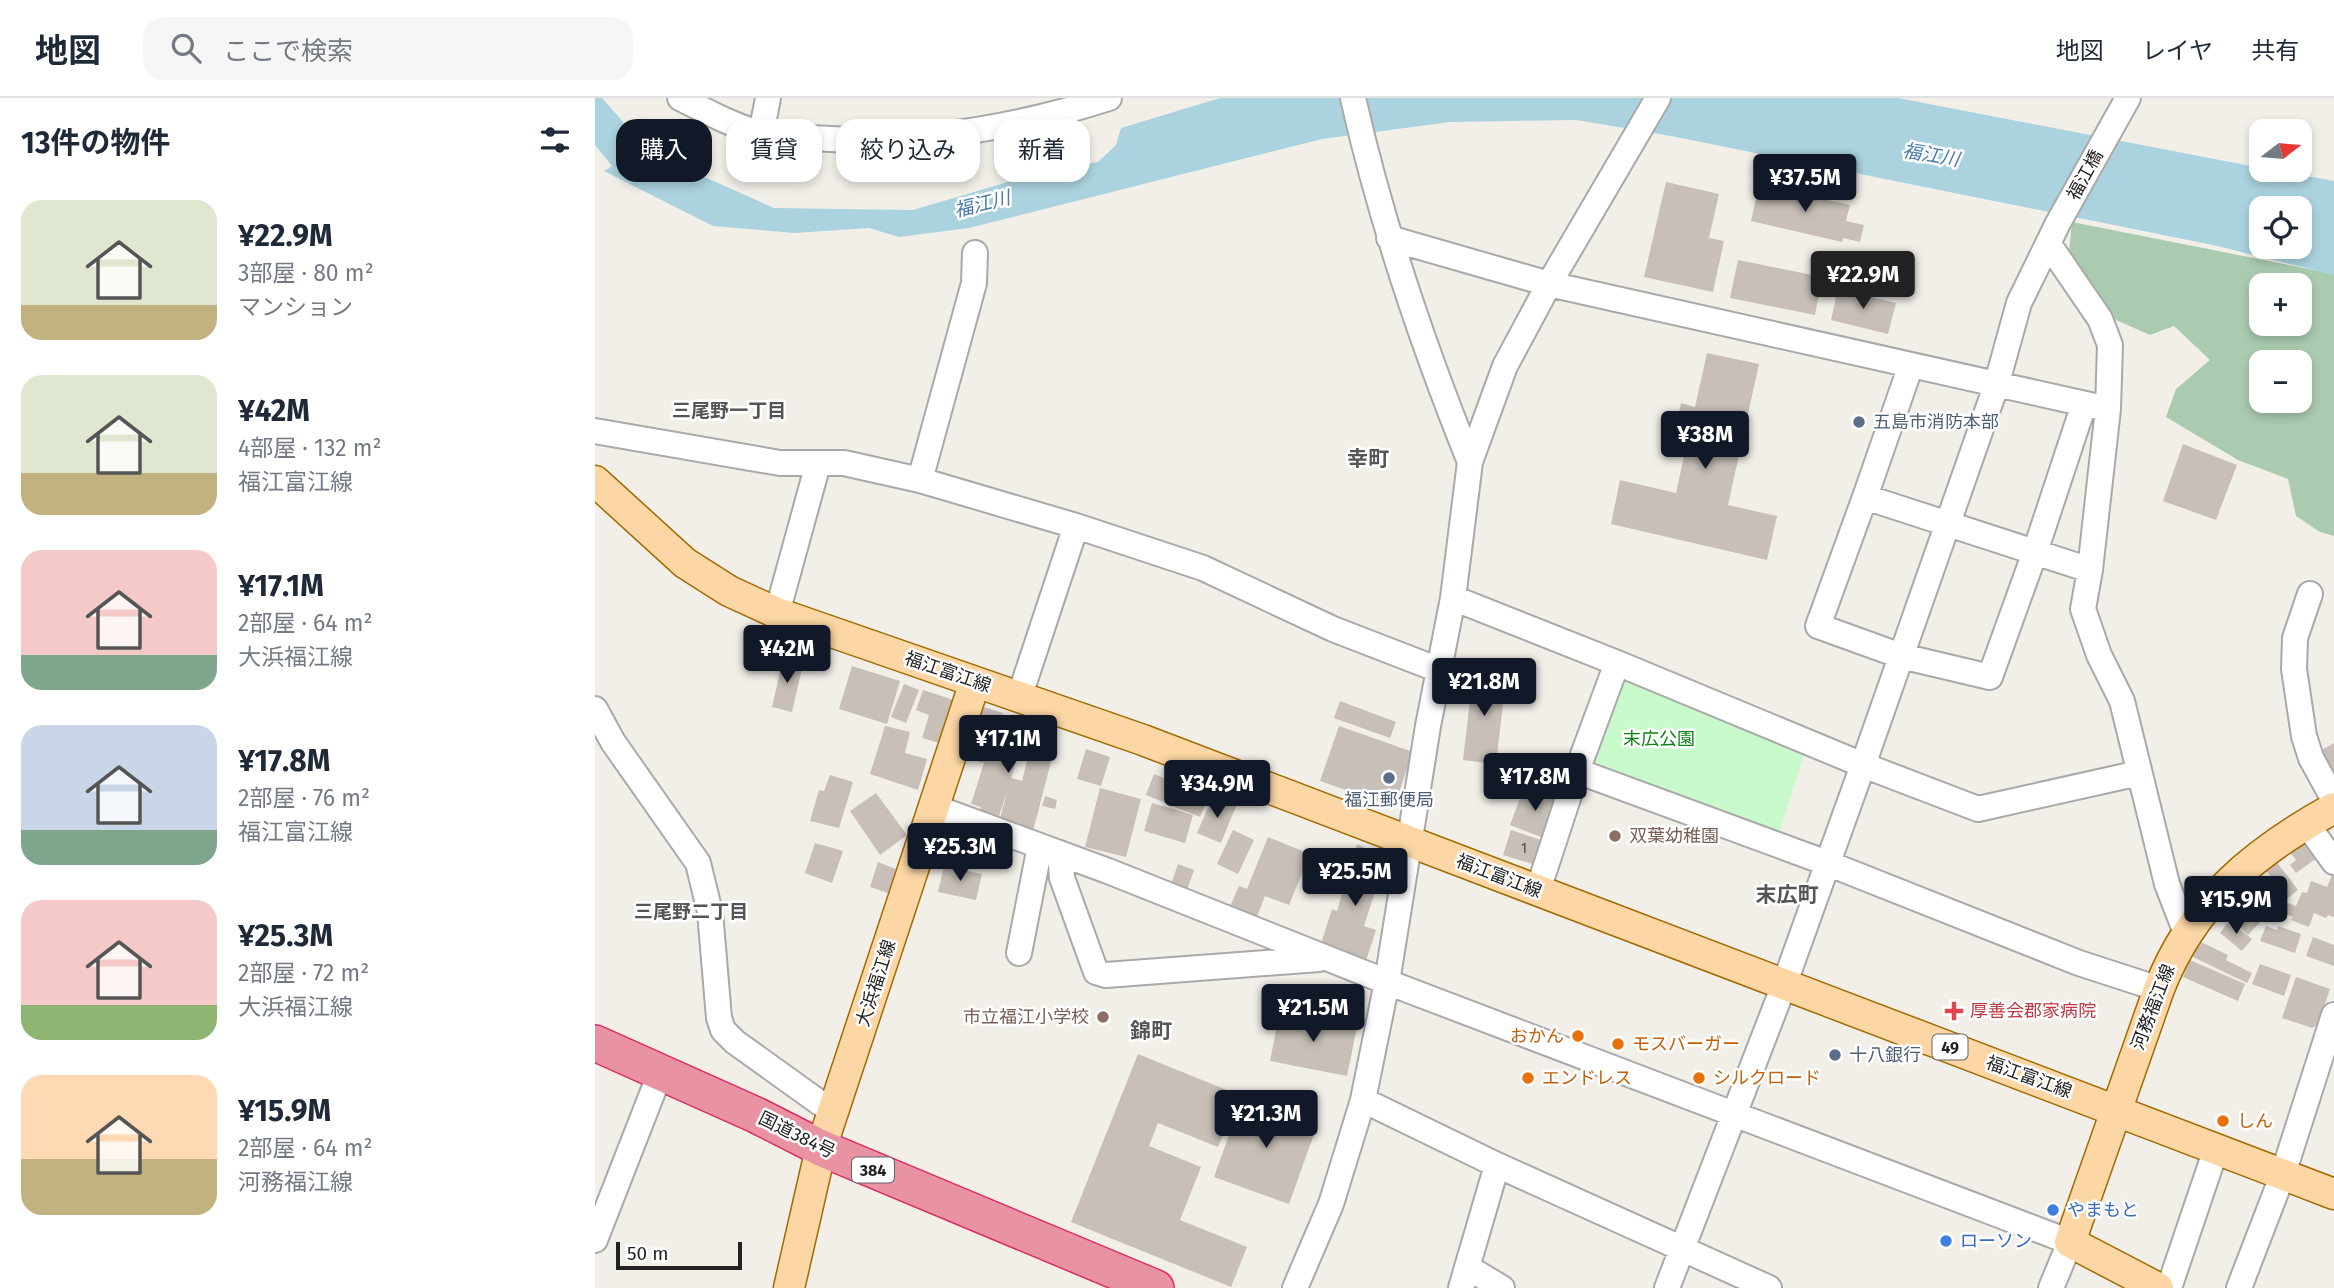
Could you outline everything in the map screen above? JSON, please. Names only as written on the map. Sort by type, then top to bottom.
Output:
[{"type":"highway","name":"国道384号","points":[[595,1043],[821,1148],[1151,1287]]},
{"type":"main road","name":"福江富江線","points":[[595,481],[685,563],[729,591],[777,613],[1143,740],[2334,1194]]},
{"type":"main road","name":"大浜福江線","points":[[789,1288],[821,1148],[975,682]]},
{"type":"main road","name":"河務福江線","points":[[2115,1110],[2171,959],[2186,933],[2219,891],[2247,864],[2306,823],[2334,808]]},
{"type":"main road","points":[[2115,1110],[2070,1242],[2158,1288]]},
{"type":"street","points":[[681,98],[726,121]]},
{"type":"street","points":[[764,119],[768,98]]},
{"type":"street","points":[[822,138],[880,141],[932,137],[993,128],[1062,113],[1109,98]]},
{"type":"street","points":[[1353,98],[1389,238],[1470,462]]},
{"type":"street","points":[[1295,1288],[1331,1204],[1363,1100],[1387,982],[1453,598],[1470,462],[1505,366],[1549,284],[1658,98]]},
{"type":"street","name":"福江橋","points":[[1667,1288],[1784,985],[1863,765],[1996,386],[2019,303],[2053,233],[2127,98]]},
{"type":"street","points":[[2053,233],[2100,319],[2110,345],[2108,409],[2083,608],[2099,655],[2123,701],[2167,884],[2186,933]]},
{"type":"street","points":[[1389,238],[1549,284],[2108,409]]},
{"type":"street","points":[[920,480],[974,283],[975,253]]},
{"type":"street","points":[[1912,365],[1818,626],[1901,656],[1990,677],[2084,404]]},
{"type":"street","points":[[595,432],[780,463],[844,463],[920,480],[1076,526],[1203,568],[1333,629],[1439,670]]},
{"type":"street","points":[[777,613],[818,464]]},
{"type":"street","points":[[1865,497],[2089,570]]},
{"type":"street","points":[[1019,698],[1076,526]]},
{"type":"street","points":[[2310,594],[2295,638],[2294,669],[2304,736],[2311,758],[2334,800]]},
{"type":"street","points":[[1453,598],[1978,809],[2139,773]]},
{"type":"street","points":[[1538,890],[1577,771],[1617,663]]},
{"type":"street","points":[[595,709],[613,742],[698,863],[710,912],[716,999],[723,1030],[735,1042],[820,1103],[834,1110]]},
{"type":"street","points":[[1577,771],[1827,863],[2079,963],[2159,989]]},
{"type":"street","points":[[934,807],[1734,1116],[2070,1242],[2051,1288]]},
{"type":"street","points":[[2306,823],[2334,862]]},
{"type":"street","points":[[1019,953],[1050,850]]},
{"type":"street","points":[[1050,850],[1096,972],[1106,975],[1327,958]]},
{"type":"street","points":[[2239,1288],[2283,1174],[2334,1014]]},
{"type":"street","points":[[595,1240],[661,1072]]},
{"type":"street","points":[[1363,1100],[1497,1165],[1769,1288]]},
{"type":"street","points":[[2169,1288],[2216,1149]]},
{"type":"street","points":[[1497,1165],[1464,1278],[1502,1288]]},
{"type":"green space","points":[[2072,222],[2334,274],[2334,536],[2320,532],[2296,516],[2288,479],[2238,460],[2166,417],[2176,389],[2210,360],[2174,326],[2150,335],[2116,320],[2101,306],[2069,253]]},
{"type":"green space","name":"末広公園","points":[[1626,679],[1805,752],[1778,836],[1595,762],[1621,683]]},
{"type":"water","points":[[595,98],[602,98],[621,119],[616,119],[616,177],[604,171],[612,166],[595,145]]},
{"type":"water","name":"福江川","points":[[1220,98],[1898,98],[2249,166],[2249,182],[2312,182],[2312,177],[2334,181],[2334,275],[2269,259],[2312,259],[2312,196],[2249,196],[2249,254],[1671,136],[1577,120],[1450,122],[1322,139],[969,228],[899,237],[869,228],[795,233],[713,226],[626,182],[712,180],[774,208],[913,210],[1008,182],[1090,182],[1090,164],[1098,162],[1116,145],[1121,128]]},
{"type":"building","points":[[1666,182],[1719,194],[1709,238],[1724,241],[1713,292],[1644,277]]},
{"type":"building","points":[[1759,184],[1850,205],[1846,221],[1864,225],[1860,242],[1843,238],[1842,242],[1751,221]]},
{"type":"building","points":[[1738,260],[1822,277],[1815,315],[1730,298]]},
{"type":"building","points":[[1838,289],[1896,303],[1888,334],[1831,320]]},
{"type":"building","points":[[1707,353],[1759,364],[1728,505],[1777,516],[1767,560],[1611,524],[1620,480],[1676,493],[1688,438],[1674,435],[1681,403],[1695,407]]},
{"type":"building","points":[[2183,444],[2237,465],[2216,520],[2163,501]]},
{"type":"building","points":[[783,659],[803,664],[792,712],[772,707]]},
{"type":"building","points":[[852,666],[900,681],[887,724],[839,709]]},
{"type":"building","points":[[1473,674],[1506,678],[1497,755],[1487,753],[1486,763],[1463,760]]},
{"type":"building","points":[[904,684],[919,690],[906,723],[891,717]]},
{"type":"building","points":[[923,690],[957,701],[943,744],[922,738],[929,715],[916,710]]},
{"type":"building","points":[[1340,701],[1396,722],[1390,738],[1334,718]]},
{"type":"building","points":[[978,705],[1003,713],[991,750],[1017,759],[1011,778],[1022,781],[1035,729],[1057,739],[1032,835],[998,826],[1008,789],[997,822],[979,816],[981,807],[971,804],[984,763],[962,756]]},
{"type":"building","points":[[885,726],[910,732],[905,753],[927,759],[918,790],[870,774]]},
{"type":"building","points":[[1339,726],[1413,752],[1394,807],[1320,781]]},
{"type":"building","points":[[2334,743],[2334,772],[2322,750]]},
{"type":"building","points":[[1086,749],[1110,757],[1101,786],[1077,779]]},
{"type":"building","points":[[1154,774],[1209,796],[1200,817],[1146,795]]},
{"type":"building","points":[[830,775],[853,782],[839,828],[810,821],[819,790],[824,791]]},
{"type":"building","points":[[1524,787],[1560,800],[1546,839],[1510,825]]},
{"type":"building","points":[[1100,788],[1141,799],[1126,857],[1085,847]]},
{"type":"building","points":[[876,793],[907,835],[880,855],[850,811]]},
{"type":"building","points":[[1045,796],[1057,800],[1055,809],[1042,806]]},
{"type":"building","points":[[1213,796],[1236,806],[1221,843],[1197,833]]},
{"type":"building","points":[[1152,803],[1193,815],[1185,843],[1144,831]]},
{"type":"building","points":[[1233,830],[1254,840],[1238,874],[1217,864]]},
{"type":"building","points":[[1511,830],[1544,841],[1536,865],[1503,855]]},
{"type":"building","points":[[1268,837],[1310,854],[1289,905],[1265,896],[1255,922],[1228,911],[1239,886],[1247,889]]},
{"type":"building","points":[[2308,837],[2321,855],[2296,873],[2290,865],[2296,860],[2289,851]]},
{"type":"building","points":[[815,843],[843,851],[832,883],[805,873]]},
{"type":"building","points":[[1357,844],[1381,856],[1385,861],[1364,926],[1376,930],[1366,961],[1320,947],[1332,909],[1337,911]]},
{"type":"building","points":[[2275,860],[2298,890],[2284,901],[2270,883],[2274,880],[2264,868]]},
{"type":"building","points":[[878,862],[896,869],[888,893],[870,887]]},
{"type":"building","points":[[1178,864],[1194,870],[1187,890],[1171,884]]},
{"type":"building","points":[[944,866],[982,874],[976,900],[938,892]]},
{"type":"building","points":[[2332,875],[2334,917],[2328,915],[2326,918],[2314,913],[2309,927],[2291,920],[2293,917],[2284,913],[2288,903],[2296,906],[2302,892],[2307,893],[2311,881],[2327,887]]},
{"type":"building","points":[[2274,894],[2282,902],[2266,916],[2259,908]]},
{"type":"building","points":[[2238,895],[2263,919],[2248,935],[2229,916],[2232,913],[2227,907]]},
{"type":"building","points":[[2229,921],[2252,939],[2242,951],[2220,933]]},
{"type":"building","points":[[2266,926],[2277,930],[2278,926],[2301,934],[2295,953],[2260,941]]},
{"type":"building","points":[[2313,937],[2334,945],[2334,966],[2306,956]]},
{"type":"building","points":[[2199,941],[2228,955],[2226,960],[2252,973],[2247,983],[2191,956]]},
{"type":"building","points":[[2190,960],[2245,984],[2238,1001],[2183,977]]},
{"type":"building","points":[[2260,964],[2291,975],[2284,996],[2252,984]]},
{"type":"building","points":[[2296,977],[2330,989],[2318,1025],[2312,1028],[2282,1018]]},
{"type":"building","points":[[1280,1011],[1357,1027],[1347,1076],[1270,1061]]},
{"type":"building","points":[[1138,1054],[1239,1095],[1218,1147],[1158,1123],[1149,1146],[1201,1167],[1180,1220],[1247,1247],[1231,1287],[1071,1222]]},
{"type":"building","points":[[1243,1096],[1318,1123],[1289,1204],[1214,1177]]},
{"type":"place","name":"五島市消防本部","points":[[1859,422]]},
{"type":"place","name":"福江郵便局","points":[[1389,778]]},
{"type":"place","name":"双葉幼稚園","points":[[1615,836]]},
{"type":"place","name":"厚善会郡家病院","points":[[1954,1011]]},
{"type":"place","name":"市立福江小学校","points":[[1103,1017]]},
{"type":"place","name":"おかん","points":[[1578,1036]]},
{"type":"place","name":"モスバーガー","points":[[1618,1044]]},
{"type":"place","name":"十八銀行","points":[[1835,1055]]},
{"type":"place","name":"エンドレス","points":[[1528,1078]]},
{"type":"place","name":"シルクロード","points":[[1699,1078]]},
{"type":"place","name":"しん","points":[[2223,1121]]},
{"type":"place","name":"やまもと","points":[[2053,1210]]},
{"type":"place","name":"ローソン","points":[[1946,1241]]},
{"type":"district","name":"三尾野一丁目","points":[[729,410]]},
{"type":"district","name":"幸町","points":[[1368,459]]},
{"type":"district","name":"末広町","points":[[1787,895]]},
{"type":"district","name":"三尾野二丁目","points":[[691,911]]},
{"type":"district","name":"錦町","points":[[1151,1031]]}]
